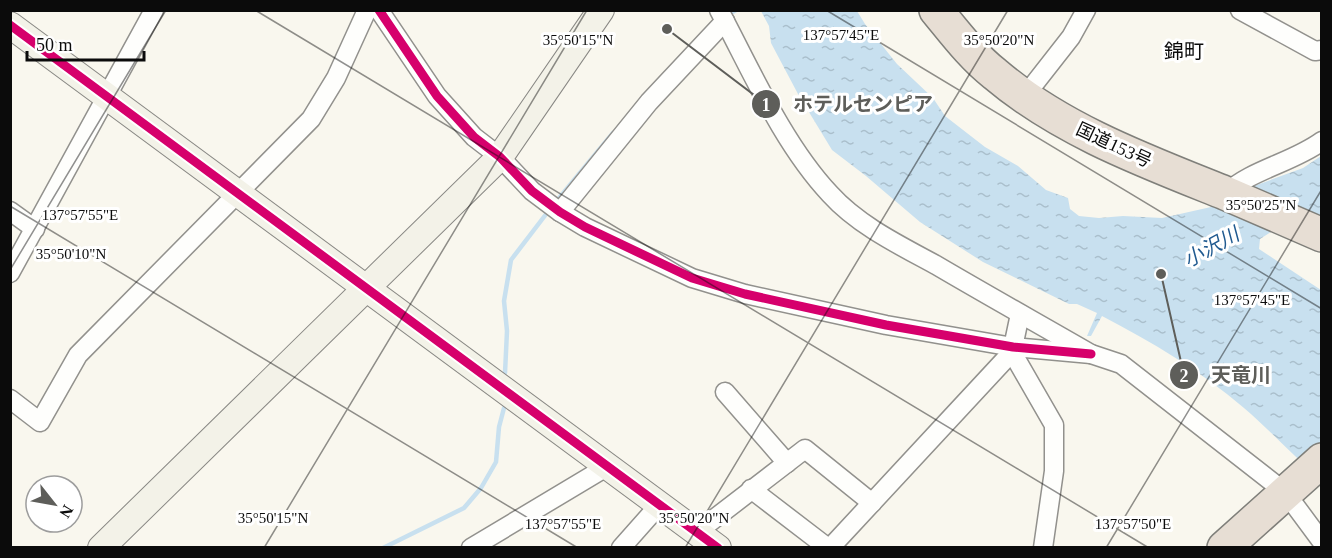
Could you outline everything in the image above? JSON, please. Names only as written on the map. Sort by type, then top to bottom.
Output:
[{"type":"highway","name":"国道153号","points":[[936,10],[970,52],[994,74],[1024,97],[1074,128],[1182,177],[1322,235]]},
{"type":"highway","points":[[1224,548],[1322,460]]},
{"type":"street","points":[[10,273],[108,98],[154,10]]},
{"type":"street","points":[[10,399],[40,422],[78,355],[310,119],[336,78],[367,10]]},
{"type":"street","points":[[379,10],[437,96],[474,137],[500,157],[532,191],[585,227],[692,278],[735,291],[886,325],[1013,349],[1091,354]]},
{"type":"street","points":[[101,548],[500,157],[601,10]]},
{"type":"street","points":[[1024,97],[1071,37],[1086,10]]},
{"type":"street","points":[[1240,10],[1315,51],[1322,50]]},
{"type":"street","points":[[560,212],[722,16],[743,59],[788,135],[829,194],[849,213],[1091,354],[1121,364],[1291,487],[1322,542]]},
{"type":"street","points":[[10,25],[718,548]]},
{"type":"street","points":[[1231,196],[1237,182],[1293,158],[1322,141]]},
{"type":"street","points":[[10,212],[35,229]]},
{"type":"street","points":[[751,489],[829,548],[1013,349],[1020,314]]},
{"type":"street","points":[[1013,349],[1054,425],[1054,471],[1042,548]]},
{"type":"street","points":[[725,392],[787,463]]},
{"type":"street","points":[[697,532],[805,449],[872,503]]},
{"type":"street","points":[[471,548],[608,466]]},
{"type":"street","points":[[621,548],[660,504]]},
{"type":"water","name":"小沢川","points":[[761,11],[857,11],[897,64],[933,98],[945,116],[985,147],[1018,166],[1046,190],[1068,198],[1070,209],[1079,216],[1162,218],[1211,207],[1254,186],[1303,168],[1321,156],[1321,214],[1277,228],[1260,239],[1259,249],[1321,290],[1321,479],[1228,394],[1193,369],[1102,316],[1091,336],[1087,336],[1097,313],[1077,304],[1069,304],[983,262],[920,222],[832,150],[798,94],[771,43],[769,26]]},
{"type":"waterway","points":[[727,15],[736,10]]},
{"type":"waterway","points":[[555,203],[613,133]]},
{"type":"waterway","points":[[505,373],[507,331],[504,301],[511,260],[550,209]]},
{"type":"waterway","points":[[383,548],[464,508],[481,488],[496,462],[499,427],[504,408]]},
{"type":"cycle path","points":[[379,10],[437,96],[474,137],[500,157],[532,191],[585,227],[692,278],[745,294],[886,325],[1013,347],[1091,354]]},
{"type":"cycle path","points":[[10,25],[718,548]]},
{"type":"place","name":"ホテルセンピア","points":[[667,29]]},
{"type":"place","name":"天竜川","points":[[1161,274]]},
{"type":"district","name":"錦町","points":[[1184,51]]}]
